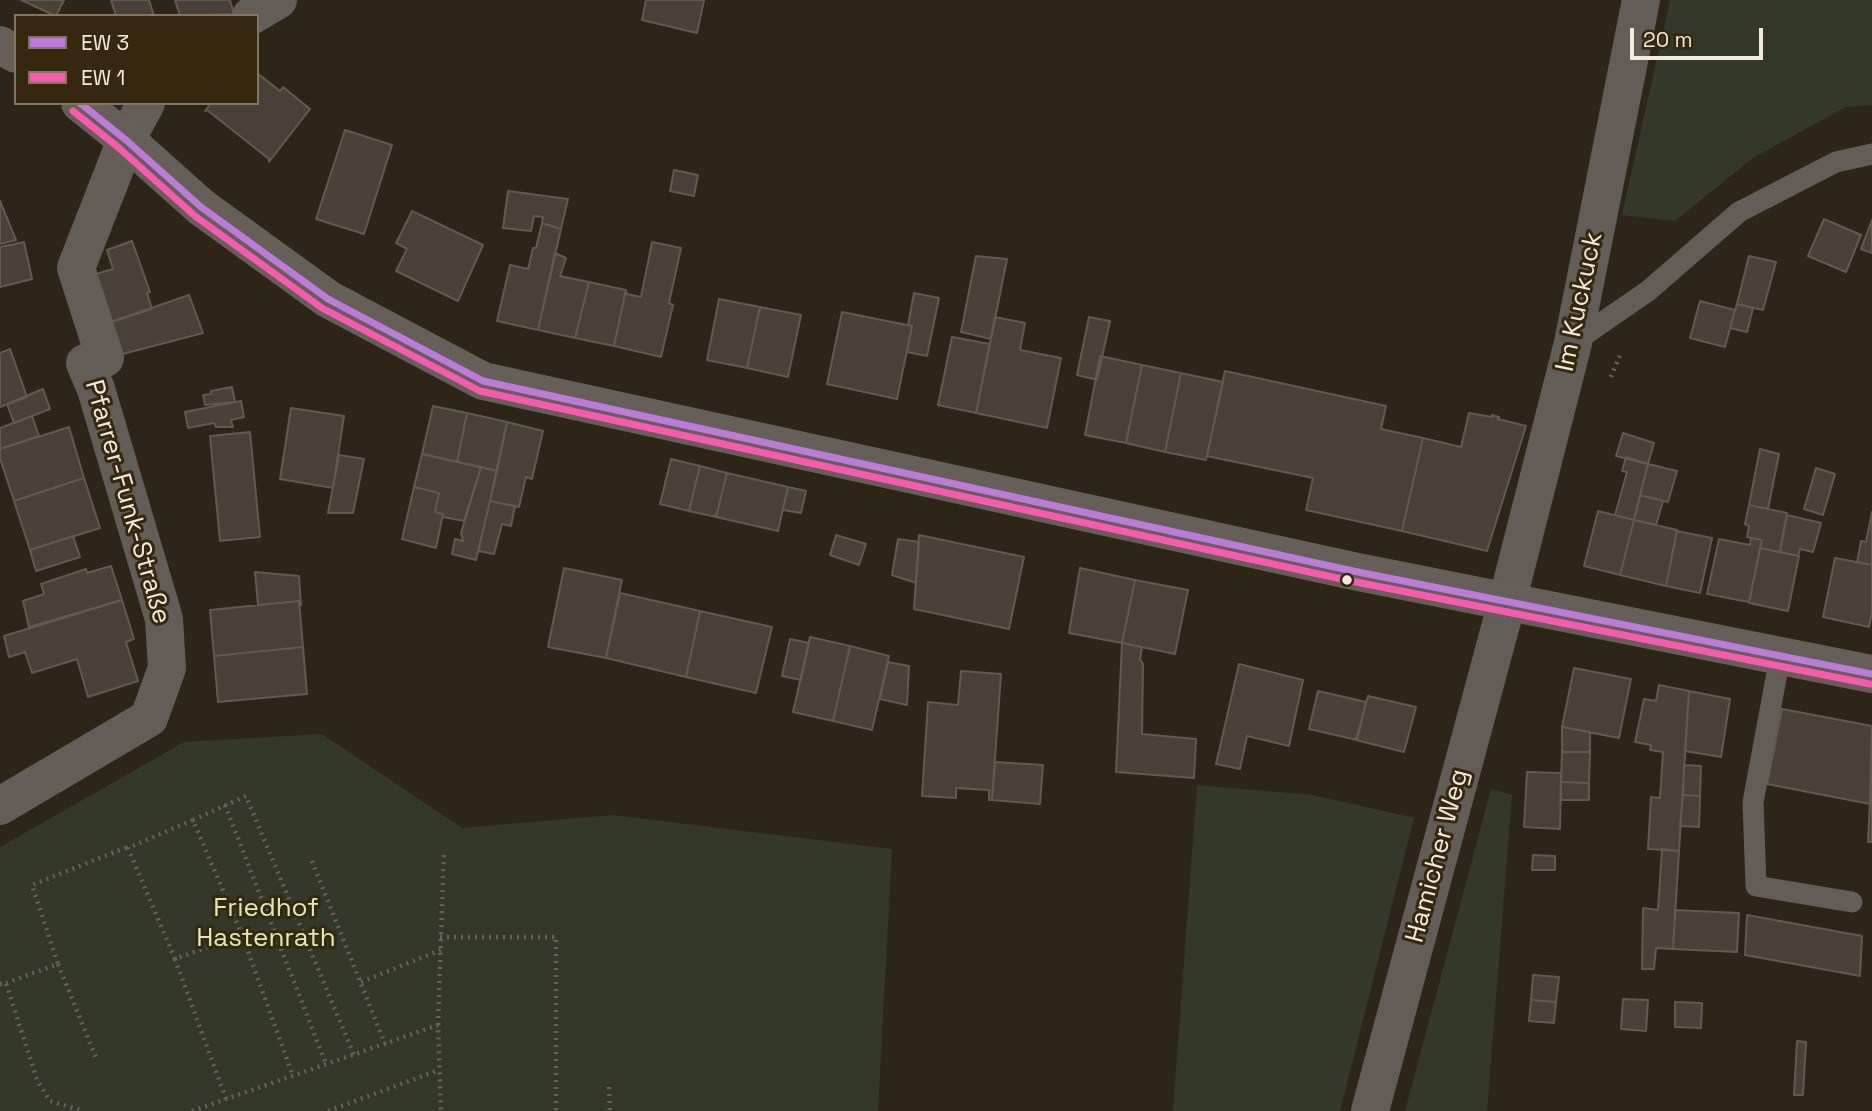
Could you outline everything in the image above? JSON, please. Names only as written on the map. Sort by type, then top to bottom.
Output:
[{"type":"main road","points":[[82,105],[201,207],[328,299],[483,381],[1353,571],[1872,674]]},
{"type":"street","points":[[254,14],[278,0]]},
{"type":"street","name":"Im Kuckuck","points":[[1507,602],[1573,343],[1641,0]]},
{"type":"street","points":[[126,140],[145,105]]},
{"type":"street","name":"Pfarrer-Funk-Straße","points":[[0,806],[149,718],[167,668],[164,619],[100,402],[85,363],[105,358],[76,268],[126,140]]},
{"type":"street","name":"Hamicher Weg","points":[[1370,1111],[1507,602]]},
{"type":"lane","points":[[1573,343],[1648,291],[1739,212],[1836,162],[1872,155]]},
{"type":"lane","points":[[1780,657],[1753,802],[1756,886],[1852,901]]},
{"type":"path","points":[[96,1058],[58,964],[32,885],[132,846],[246,796],[354,1055]]},
{"type":"path","points":[[225,805],[326,1064]]},
{"type":"path","points":[[193,820],[242,934],[293,1076]]},
{"type":"path","points":[[132,846],[128,848],[175,959],[226,1099]]},
{"type":"path","points":[[442,1111],[438,1025],[444,850]]},
{"type":"path","points":[[312,861],[385,1044]]},
{"type":"path","points":[[175,959],[242,934]]},
{"type":"path","points":[[440,937],[556,937],[556,1111]]},
{"type":"path","points":[[361,982],[440,950]]},
{"type":"path","points":[[58,964],[3,984],[37,1080],[50,1101],[84,1111]]},
{"type":"path","points":[[192,1111],[438,1025]]},
{"type":"path","points":[[328,1111],[439,1070]]},
{"type":"path","points":[[609,1087],[610,1111]]},
{"type":"green space","points":[[1670,0],[1872,0],[1872,105],[1846,107],[1753,158],[1675,221],[1622,215]]},
{"type":"green space","name":"Friedhof Hastenrath","points":[[322,734],[462,828],[612,815],[892,849],[878,1111],[0,1111],[0,847],[184,742]]},
{"type":"green space","points":[[1197,785],[1313,795],[1414,818],[1340,1111],[1173,1111]]},
{"type":"green space","points":[[1491,789],[1512,795],[1487,1111],[1405,1111]]},
{"type":"building","points":[[21,0],[64,0],[57,14]]},
{"type":"building","points":[[111,0],[149,0],[153,14],[115,14]]},
{"type":"building","points":[[175,0],[230,0],[234,14],[179,14]]},
{"type":"building","points":[[646,0],[704,0],[697,33],[642,20]]},
{"type":"building","points":[[259,75],[280,91],[283,87],[310,109],[269,162],[269,159],[205,111],[210,105],[259,105]]},
{"type":"building","points":[[345,130],[392,145],[364,234],[316,219]]},
{"type":"building","points":[[674,170],[698,175],[694,196],[670,191]]},
{"type":"building","points":[[508,191],[568,199],[561,229],[542,223],[543,217],[534,216],[531,231],[503,228]]},
{"type":"building","points":[[0,201],[16,240],[0,244]]},
{"type":"building","points":[[412,211],[483,245],[458,301],[396,271],[407,249],[396,243]]},
{"type":"building","points":[[1824,219],[1861,235],[1846,272],[1808,256]]},
{"type":"building","points":[[1872,220],[1872,253],[1861,249]]},
{"type":"building","points":[[542,223],[561,229],[538,330],[497,321],[510,265],[528,269]]},
{"type":"building","points":[[132,241],[150,292],[147,293],[152,309],[105,324],[89,276],[113,269],[107,250]]},
{"type":"building","points":[[24,242],[32,279],[0,287],[0,247]]},
{"type":"building","points":[[652,242],[681,248],[669,303],[673,305],[661,357],[614,346],[626,290],[627,294],[641,297]]},
{"type":"building","points":[[555,253],[566,258],[560,276],[589,282],[575,338],[538,330]]},
{"type":"building","points":[[976,256],[1007,259],[991,339],[961,332]]},
{"type":"building","points":[[1749,256],[1776,262],[1763,310],[1737,304]]},
{"type":"building","points":[[589,282],[626,290],[614,346],[575,338]]},
{"type":"building","points":[[914,293],[939,298],[927,356],[907,352],[912,326],[908,325]]},
{"type":"building","points":[[189,295],[203,333],[115,356],[105,324]]},
{"type":"building","points":[[719,299],[760,307],[747,368],[707,360]]},
{"type":"building","points":[[1700,301],[1735,310],[1725,347],[1690,338]]},
{"type":"building","points":[[1737,304],[1753,308],[1747,332],[1730,328]]},
{"type":"building","points":[[760,307],[801,315],[788,377],[747,368]]},
{"type":"building","points":[[842,312],[912,326],[897,399],[827,384]]},
{"type":"building","points":[[995,317],[1025,323],[1020,350],[1061,358],[1047,428],[976,413]]},
{"type":"building","points":[[1089,317],[1110,321],[1097,380],[1077,375]]},
{"type":"building","points":[[952,337],[990,344],[976,413],[938,405]]},
{"type":"building","points":[[10,349],[27,397],[0,407],[0,353]]},
{"type":"building","points":[[1100,356],[1142,365],[1126,443],[1085,435]]},
{"type":"building","points":[[1142,365],[1181,373],[1165,452],[1126,443]]},
{"type":"building","points":[[1225,371],[1386,406],[1381,429],[1423,438],[1402,531],[1306,510],[1313,478],[1207,456]]},
{"type":"building","points":[[1181,373],[1223,382],[1206,460],[1165,452]]},
{"type":"building","points":[[232,387],[235,402],[205,405],[203,395]]},
{"type":"building","points":[[43,389],[50,409],[14,423],[7,404]]},
{"type":"building","points":[[241,401],[244,417],[231,420],[233,427],[216,427],[214,423],[188,428],[185,412]]},
{"type":"building","points":[[433,406],[467,413],[457,462],[422,454]]},
{"type":"building","points":[[291,408],[344,416],[333,488],[280,479]]},
{"type":"building","points":[[467,413],[507,422],[497,471],[457,462]]},
{"type":"building","points":[[1469,413],[1492,415],[1526,426],[1487,551],[1402,531],[1423,438],[1461,447]]},
{"type":"building","points":[[32,416],[39,436],[0,449],[0,428]]},
{"type":"building","points":[[507,422],[543,431],[532,479],[526,477],[519,507],[490,501]]},
{"type":"building","points":[[69,427],[84,478],[14,501],[0,458],[0,449]]},
{"type":"building","points":[[250,432],[260,537],[220,541],[210,436]]},
{"type":"building","points":[[1623,433],[1654,443],[1648,464],[1616,456]]},
{"type":"building","points":[[1760,449],[1779,454],[1768,509],[1749,505]]},
{"type":"building","points":[[422,454],[481,467],[464,521],[443,517],[443,514],[435,512],[439,493],[414,487]]},
{"type":"building","points":[[339,455],[364,459],[353,513],[328,513]]},
{"type":"building","points":[[1626,457],[1648,464],[1634,520],[1615,515],[1627,472],[1622,471]]},
{"type":"building","points":[[671,459],[700,466],[689,511],[660,504]]},
{"type":"building","points":[[1648,464],[1677,471],[1668,502],[1640,495]]},
{"type":"building","points":[[700,466],[727,473],[716,517],[689,511]]},
{"type":"building","points":[[481,467],[497,471],[476,560],[452,554],[455,539],[463,541],[461,533]]},
{"type":"building","points":[[1816,468],[1835,474],[1823,515],[1804,509]]},
{"type":"building","points":[[727,473],[788,487],[778,531],[716,517]]},
{"type":"building","points":[[84,478],[100,528],[30,550],[14,501]]},
{"type":"building","points":[[414,487],[439,493],[435,512],[443,514],[436,548],[402,539]]},
{"type":"building","points":[[788,487],[806,491],[801,513],[783,510]]},
{"type":"building","points":[[1640,495],[1663,501],[1656,525],[1634,520]]},
{"type":"building","points":[[490,501],[515,506],[511,526],[502,524],[494,554],[478,551]]},
{"type":"building","points":[[1749,505],[1787,513],[1780,552],[1760,548],[1762,540],[1747,537],[1749,526],[1745,524]]},
{"type":"building","points":[[1598,511],[1634,520],[1620,575],[1584,566]]},
{"type":"building","points":[[1872,512],[1872,565],[1857,562],[1861,541],[1866,542]]},
{"type":"building","points":[[1787,515],[1821,523],[1813,552],[1800,549],[1798,556],[1780,552]]},
{"type":"building","points":[[1634,520],[1677,530],[1666,586],[1620,575]]},
{"type":"building","points":[[1677,531],[1712,538],[1700,593],[1666,586]]},
{"type":"building","points":[[836,535],[866,544],[859,565],[830,555]]},
{"type":"building","points":[[919,535],[1024,557],[1009,629],[914,609]]},
{"type":"building","points":[[73,536],[80,557],[36,571],[30,550]]},
{"type":"building","points":[[1751,538],[1762,540],[1749,602],[1707,594],[1719,539],[1750,545]]},
{"type":"building","points":[[898,539],[919,542],[916,583],[892,575]]},
{"type":"building","points":[[1760,548],[1799,556],[1788,611],[1749,603]]},
{"type":"building","points":[[1835,558],[1872,565],[1872,613],[1869,627],[1823,617]]},
{"type":"building","points":[[111,566],[122,600],[29,627],[23,601],[44,594],[41,584],[86,569],[87,573]]},
{"type":"building","points":[[564,568],[622,580],[606,658],[548,647]]},
{"type":"building","points":[[1080,568],[1135,580],[1122,643],[1069,633]]},
{"type":"building","points":[[255,572],[299,576],[301,605],[299,601],[258,605]]},
{"type":"building","points":[[1135,580],[1188,590],[1175,654],[1122,643]]},
{"type":"building","points":[[620,593],[700,611],[686,677],[606,658]]},
{"type":"building","points":[[122,600],[134,639],[126,642],[138,681],[88,697],[77,659],[32,673],[25,652],[9,657],[4,636]]},
{"type":"building","points":[[299,601],[303,647],[214,656],[210,610]]},
{"type":"building","points":[[700,611],[772,627],[756,693],[686,677]]},
{"type":"building","points":[[810,637],[850,646],[833,721],[793,712]]},
{"type":"building","points":[[790,639],[809,643],[801,680],[782,676]]},
{"type":"building","points":[[1122,643],[1142,647],[1142,734],[1196,739],[1194,778],[1116,772]]},
{"type":"building","points":[[850,646],[889,656],[872,730],[833,721]]},
{"type":"building","points":[[303,647],[307,694],[218,702],[214,656]]},
{"type":"building","points":[[888,662],[909,666],[907,705],[880,699]]},
{"type":"building","points":[[1239,664],[1303,680],[1289,746],[1247,736],[1240,769],[1216,764]]},
{"type":"building","points":[[1574,668],[1631,679],[1619,738],[1562,727]]},
{"type":"building","points":[[961,671],[1001,674],[992,800],[989,800],[989,790],[956,788],[956,798],[922,796],[928,702],[958,705]]},
{"type":"building","points":[[1659,685],[1689,691],[1679,851],[1648,849],[1651,797],[1660,798],[1663,752],[1650,750],[1651,745],[1635,742],[1644,699],[1656,701]]},
{"type":"building","points":[[1318,691],[1366,702],[1357,740],[1309,729]]},
{"type":"building","points":[[1689,691],[1730,699],[1721,757],[1685,751]]},
{"type":"building","points":[[1368,696],[1416,707],[1404,752],[1356,740]]},
{"type":"building","points":[[1782,709],[1872,726],[1870,804],[1767,784]]},
{"type":"building","points":[[1562,727],[1590,732],[1590,752],[1562,752]]},
{"type":"building","points":[[1562,752],[1590,752],[1589,783],[1561,782]]},
{"type":"building","points":[[1872,759],[1872,842],[1868,842]]},
{"type":"building","points":[[995,762],[1043,765],[1040,804],[992,800]]},
{"type":"building","points":[[1684,765],[1701,766],[1700,796],[1683,795]]},
{"type":"building","points":[[1527,772],[1561,773],[1560,829],[1524,827]]},
{"type":"building","points":[[1561,782],[1589,783],[1589,800],[1561,800]]},
{"type":"building","points":[[1683,795],[1700,796],[1699,827],[1680,826]]},
{"type":"building","points":[[1662,849],[1679,851],[1673,949],[1656,948],[1654,969],[1642,969],[1643,908],[1658,910]]},
{"type":"building","points":[[1533,855],[1555,856],[1555,870],[1532,870]]},
{"type":"building","points":[[1675,910],[1739,913],[1737,952],[1673,949]]},
{"type":"building","points":[[1747,915],[1862,936],[1860,976],[1745,955]]},
{"type":"building","points":[[1533,975],[1559,977],[1556,1002],[1531,1000]]},
{"type":"building","points":[[1623,999],[1648,1000],[1646,1031],[1621,1029]]},
{"type":"building","points":[[1531,1000],[1556,1002],[1554,1023],[1529,1021]]},
{"type":"building","points":[[1675,1002],[1702,1003],[1701,1028],[1675,1027]]},
{"type":"building","points":[[1797,1041],[1806,1042],[1803,1095],[1794,1095]]},
{"type":"transit line","points":[[82,105],[201,207],[328,299],[483,381],[1353,571],[1872,674]]},
{"type":"transit line","points":[[73,111],[195,216],[322,308],[480,391],[1351,581],[1870,684]]}]
